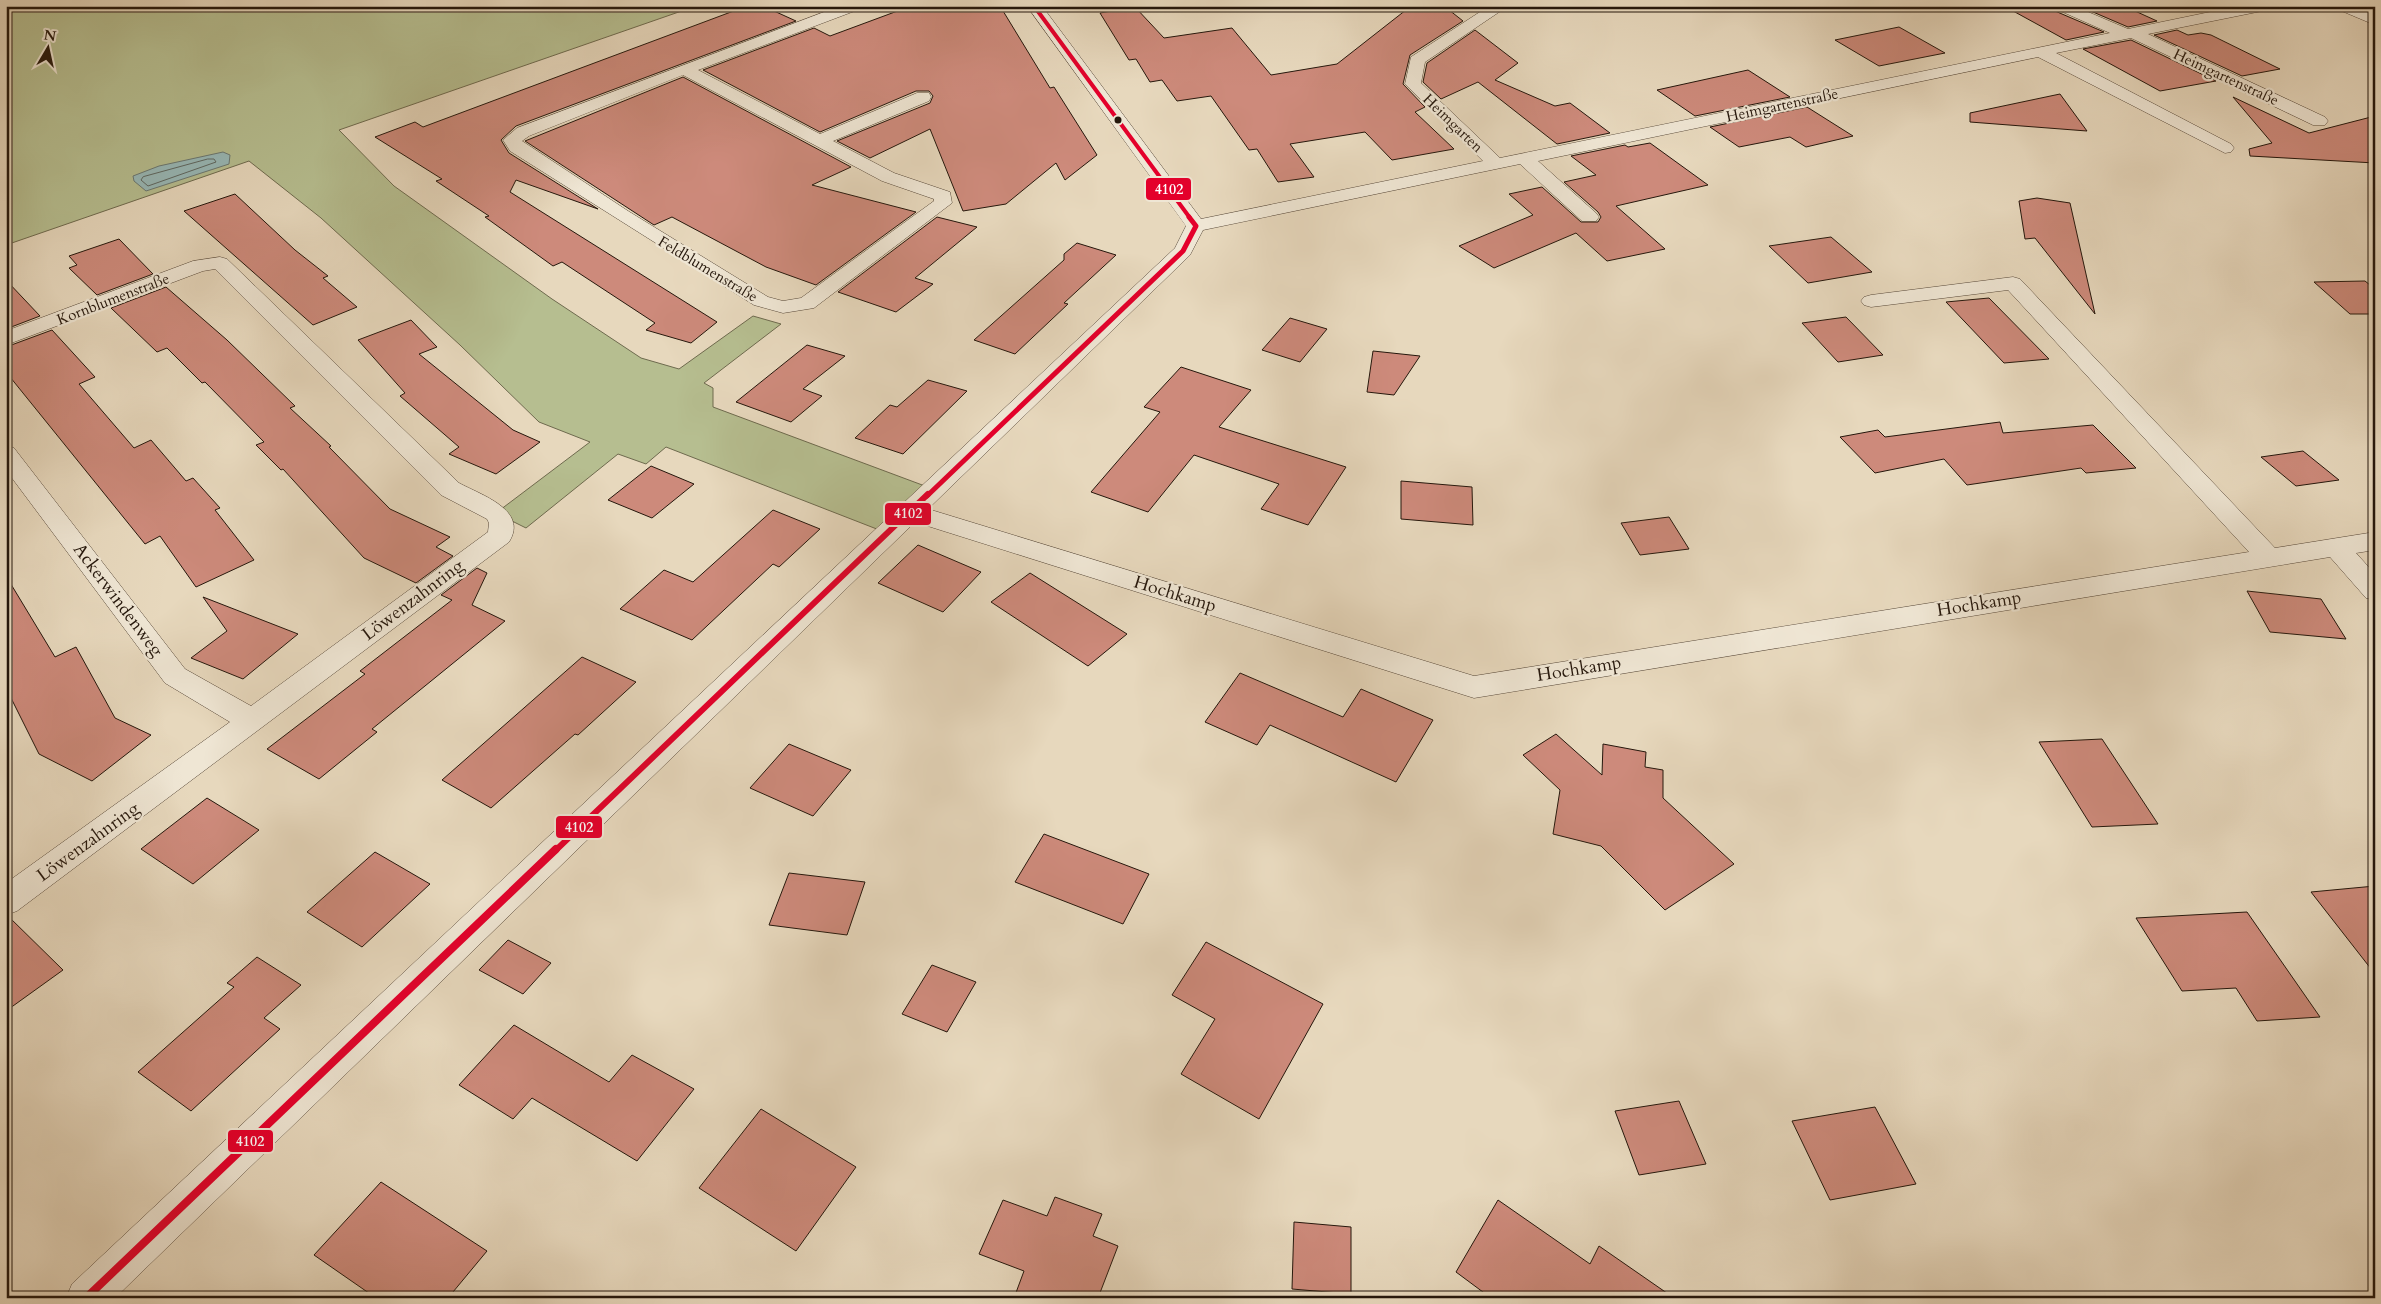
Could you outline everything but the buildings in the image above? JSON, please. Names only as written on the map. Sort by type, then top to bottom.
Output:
[{"type":"street","name":"Feldblumenstraße","points":[[684,69],[818,142],[888,177],[943,196],[943,203],[807,304],[783,307],[761,302],[516,147],[512,140],[523,132],[684,69],[855,6]]},
{"type":"street","points":[[86,1298],[1183,251],[1196,226],[1034,6]]},
{"type":"street","name":"Heimgarten","points":[[1496,164],[1413,84],[1417,60],[1474,21],[1501,6]]},
{"type":"street","points":[[2061,6],[2129,34]]},
{"type":"street","name":"Heimgartenstraße","points":[[1196,226],[2262,6]]},
{"type":"street","points":[[2342,6],[2375,20]]},
{"type":"street","name":"Heimgartenstraße","points":[[2129,34],[2320,121]]},
{"type":"street","points":[[2041,52],[2225,148]]},
{"type":"street","points":[[818,142],[923,97]]},
{"type":"street","points":[[1524,158],[1588,217]]},
{"type":"street","name":"Kornblumenstraße","points":[[6,339],[200,265],[220,263]]},
{"type":"street","name":"Löwenzahnring","points":[[6,901],[500,536],[502,522],[496,513],[450,489],[220,263]]},
{"type":"street","points":[[1871,301],[2013,283],[2269,558]]},
{"type":"street","name":"Ackerwindenweg","points":[[6,453],[175,676],[252,721]]},
{"type":"street","name":"Hochkamp","points":[[909,512],[1474,687],[2375,541]]},
{"type":"street","points":[[2336,547],[2375,591]]},
{"type":"green space","points":[[6,6],[696,6],[339,130],[394,186],[552,299],[641,358],[679,369],[753,316],[781,324],[704,383],[713,388],[713,407],[933,489],[887,533],[666,447],[646,464],[618,454],[526,528],[496,513],[590,442],[539,422],[460,345],[321,218],[249,161],[6,245]]},
{"type":"water","points":[[223,152],[230,155],[229,164],[146,191],[134,181],[133,176],[159,166]]},
{"type":"transit line","name":"4102","points":[[86,1298],[1183,251],[1196,226],[1034,6]]}]
